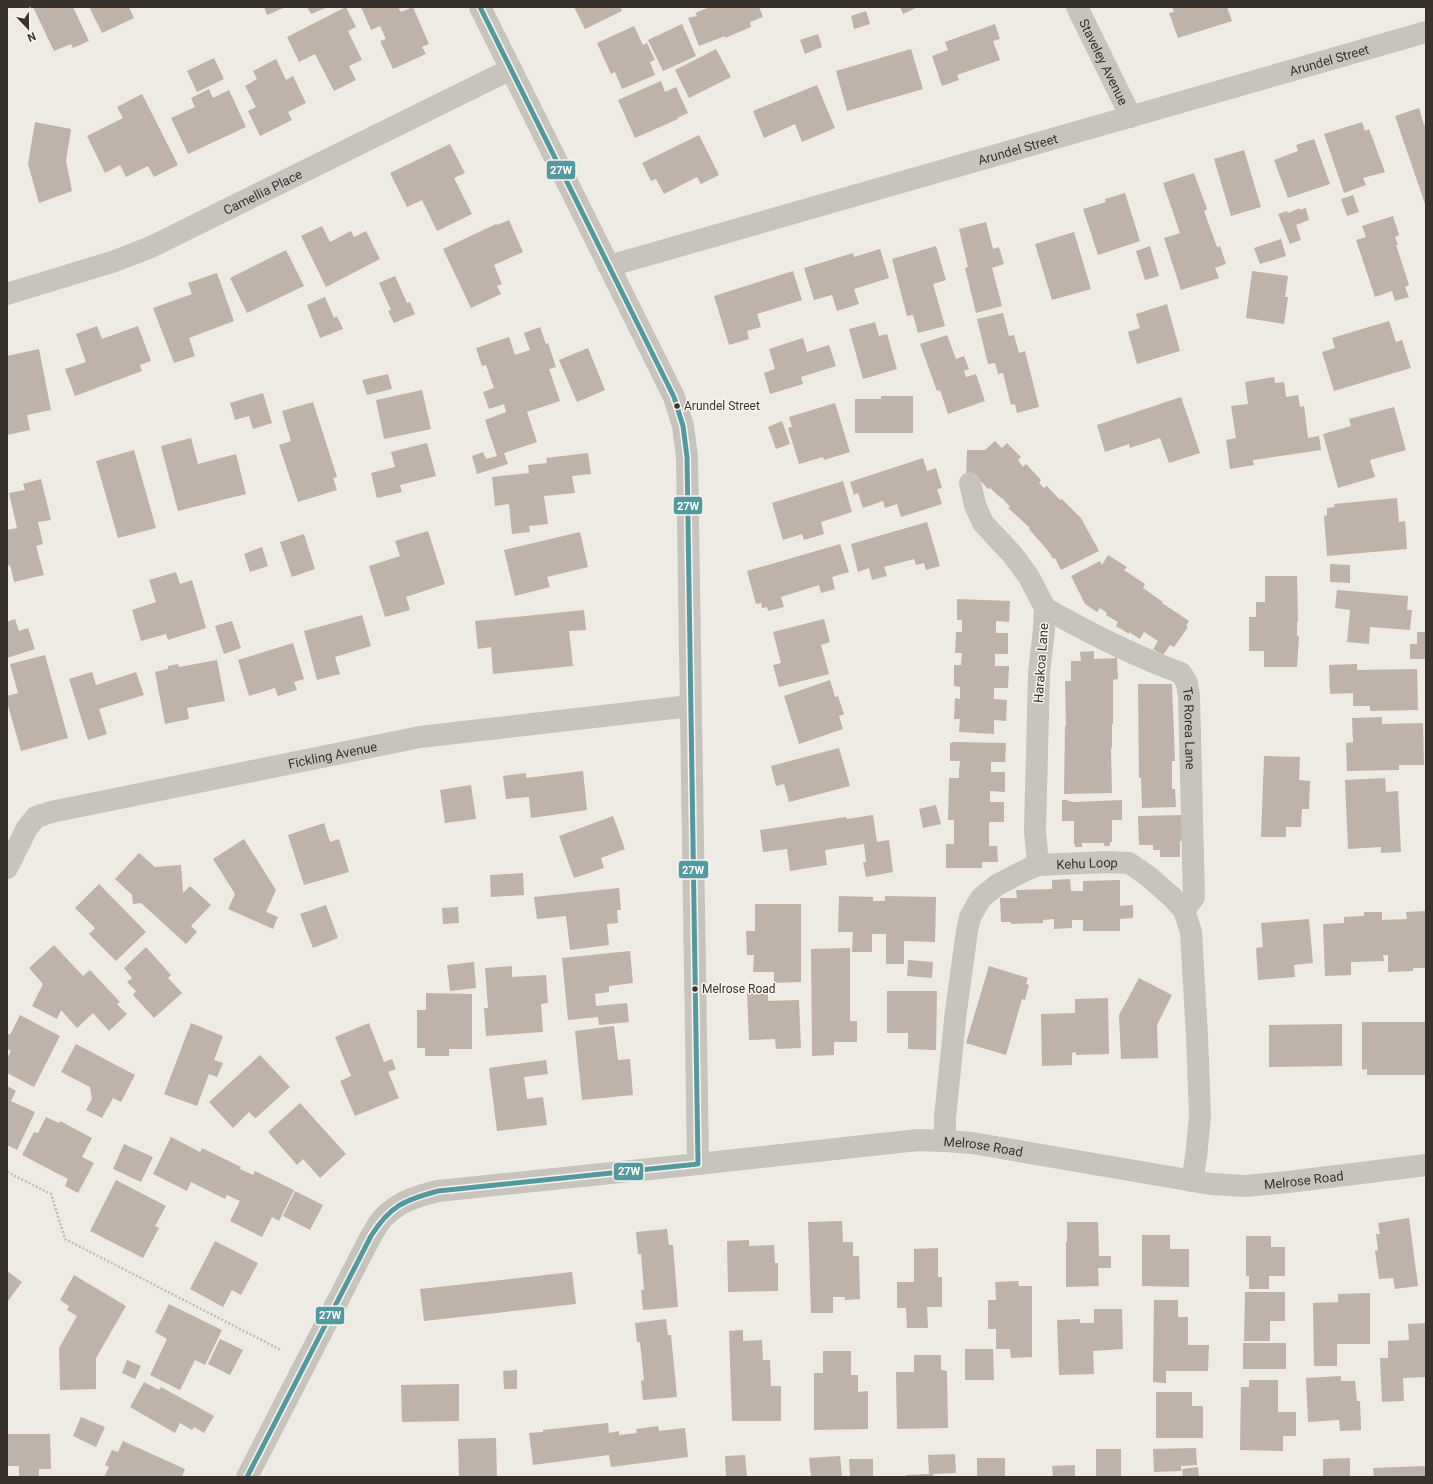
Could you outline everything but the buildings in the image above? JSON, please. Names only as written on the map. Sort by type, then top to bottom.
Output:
[{"type":"street","points":[[480,7],[674,397],[683,426],[687,456],[698,1164]]},
{"type":"street","name":"Staveley Avenue","points":[[1077,7],[1131,117]]},
{"type":"street","name":"Arundel Street","points":[[609,266],[1426,32]]},
{"type":"street","name":"Camellia Place","points":[[7,294],[114,261],[151,247],[511,69]]},
{"type":"street","name":"Harakoa Lane","points":[[970,483],[975,505],[983,523],[1012,554],[1025,571],[1045,608],[1039,673],[1035,831],[1038,865]]},
{"type":"street","name":"Te Rorea Lane","points":[[1045,608],[1069,622],[1142,658],[1181,673],[1185,678],[1189,696],[1194,898],[1184,910]]},
{"type":"street","name":"Fickling Avenue","points":[[7,868],[27,828],[36,817],[51,812],[420,737],[690,706]]},
{"type":"street","name":"Kehu Loop","points":[[945,1141],[945,1117],[966,931],[970,917],[981,898],[996,885],[1038,865],[1107,862],[1129,863],[1148,876],[1172,897],[1184,910],[1191,932],[1200,1116],[1192,1181]]},
{"type":"street","name":"Melrose Road","points":[[247,1477],[371,1236],[384,1216],[400,1203],[416,1196],[438,1191],[918,1140],[972,1143],[1192,1181],[1244,1186],[1426,1166]]},
{"type":"path","points":[[7,1172],[51,1194],[65,1239],[281,1350]]},
{"type":"transit line","name":"27W","points":[[247,1477],[371,1236],[385,1218],[399,1206],[407,1201],[438,1191],[698,1164],[687,457],[683,426],[674,397],[480,7]]},
{"type":"place","name":"Arundel Street","points":[[677,406]]},
{"type":"place","name":"Melrose Road","points":[[695,989]]}]
